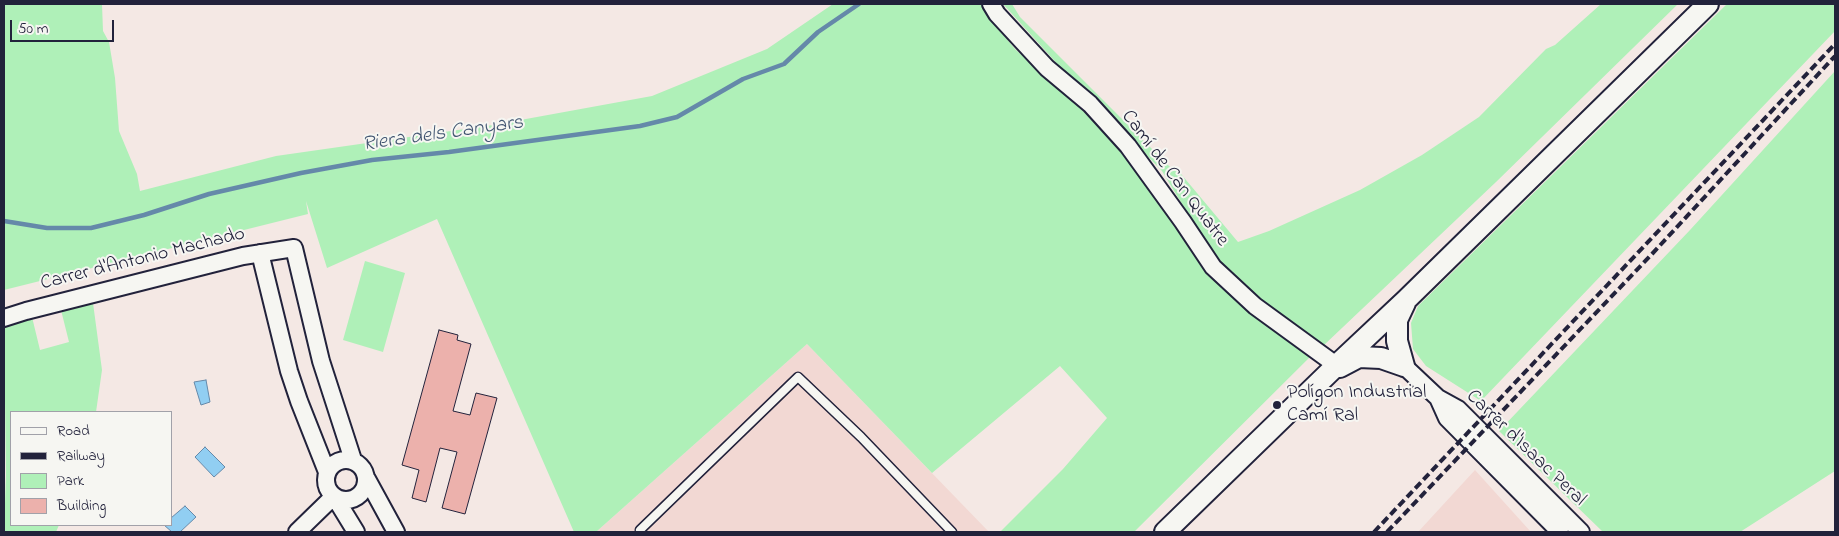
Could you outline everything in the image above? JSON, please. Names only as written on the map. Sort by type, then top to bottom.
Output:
[{"type":"street","name":"Camí de Can Quatre","points":[[991,4],[997,14],[1047,68],[1090,104],[1128,146],[1213,267],[1254,306],[1332,370]]},
{"type":"street","points":[[1165,532],[1406,300],[1708,4]]},
{"type":"street","name":"Carrer d'Antonio Machado","points":[[4,318],[244,256],[294,248],[321,361],[353,460]]},
{"type":"street","points":[[260,253],[289,371],[327,472],[326,481],[328,489],[356,532]]},
{"type":"street","points":[[1404,366],[1397,341],[1397,327],[1406,300]]},
{"type":"street","points":[[1332,370],[1359,357],[1381,358],[1404,366]]},
{"type":"street","name":"Carrer d'Isaac Peral","points":[[1404,366],[1438,398],[1458,409],[1581,532]]},
{"type":"street","name":"Carrer d'Isaac Peral","points":[[1438,398],[1447,418],[1560,532]]},
{"type":"street","points":[[327,472],[338,461],[345,459],[353,460],[362,468],[396,532]]},
{"type":"street","points":[[334,496],[342,500],[352,499],[360,495],[365,488],[367,479]]},
{"type":"street","points":[[297,532],[334,496]]},
{"type":"lane","points":[[640,530],[798,377],[861,437],[952,532]]},
{"type":"shaded area","points":[[807,344],[989,532],[596,532]]},
{"type":"shaded area","points":[[1475,470],[1531,532],[1418,532]]},
{"type":"green space","points":[[4,4],[102,4],[103,31],[109,42],[115,78],[119,131],[137,174],[140,191],[276,156],[493,125],[652,96],[767,49],[833,4],[983,4],[993,22],[1015,49],[1087,114],[1143,177],[1203,269],[1231,296],[1312,355],[1134,532],[1000,532],[1063,469],[1107,418],[1060,366],[932,473],[807,344],[596,532],[574,532],[437,219],[327,268],[306,201],[308,214],[4,290]]},
{"type":"green space","points":[[1003,4],[1012,4],[1020,17],[1172,169],[1176,168],[1238,242],[1269,231],[1360,190],[1422,155],[1479,117],[1546,49],[1555,45],[1601,4],[1678,4],[1496,182],[1323,346],[1249,296],[1214,257],[1162,171],[1060,67]]},
{"type":"green space","points":[[1727,4],[1835,4],[1835,31],[1481,401],[1426,366],[1413,349],[1411,323],[1418,306]]},
{"type":"green space","points":[[1835,71],[1835,471],[1740,532],[1603,532],[1499,431],[1690,230]]},
{"type":"green space","points":[[365,261],[405,273],[383,352],[343,340]]},
{"type":"green space","points":[[93,303],[102,370],[96,411],[10,411],[10,526],[59,526],[56,532],[4,532],[6,475],[4,325],[32,317],[40,350],[69,342],[61,310]]},
{"type":"water","points":[[206,380],[210,402],[201,405],[194,382]]},
{"type":"water","points":[[205,447],[225,467],[214,477],[195,457]]},
{"type":"water","points":[[185,506],[196,517],[180,532],[172,532],[165,526],[172,526],[172,517]]},
{"type":"building","points":[[439,330],[458,335],[457,340],[471,344],[453,411],[470,415],[476,393],[497,398],[465,514],[442,508],[457,452],[440,448],[426,502],[412,498],[419,470],[402,465]]},
{"type":"waterway","name":"Riera dels Canyars","points":[[4,221],[47,228],[91,228],[144,215],[209,194],[301,173],[372,160],[449,152],[640,126],[677,117],[743,79],[784,64],[818,32],[859,4]]},
{"type":"railway","points":[[1374,532],[1835,44]]},
{"type":"railway","points":[[1387,532],[1652,254],[1835,56]]},
{"type":"place","name":"Polígon Industrial Camí Ral","points":[[1277,405]]}]
